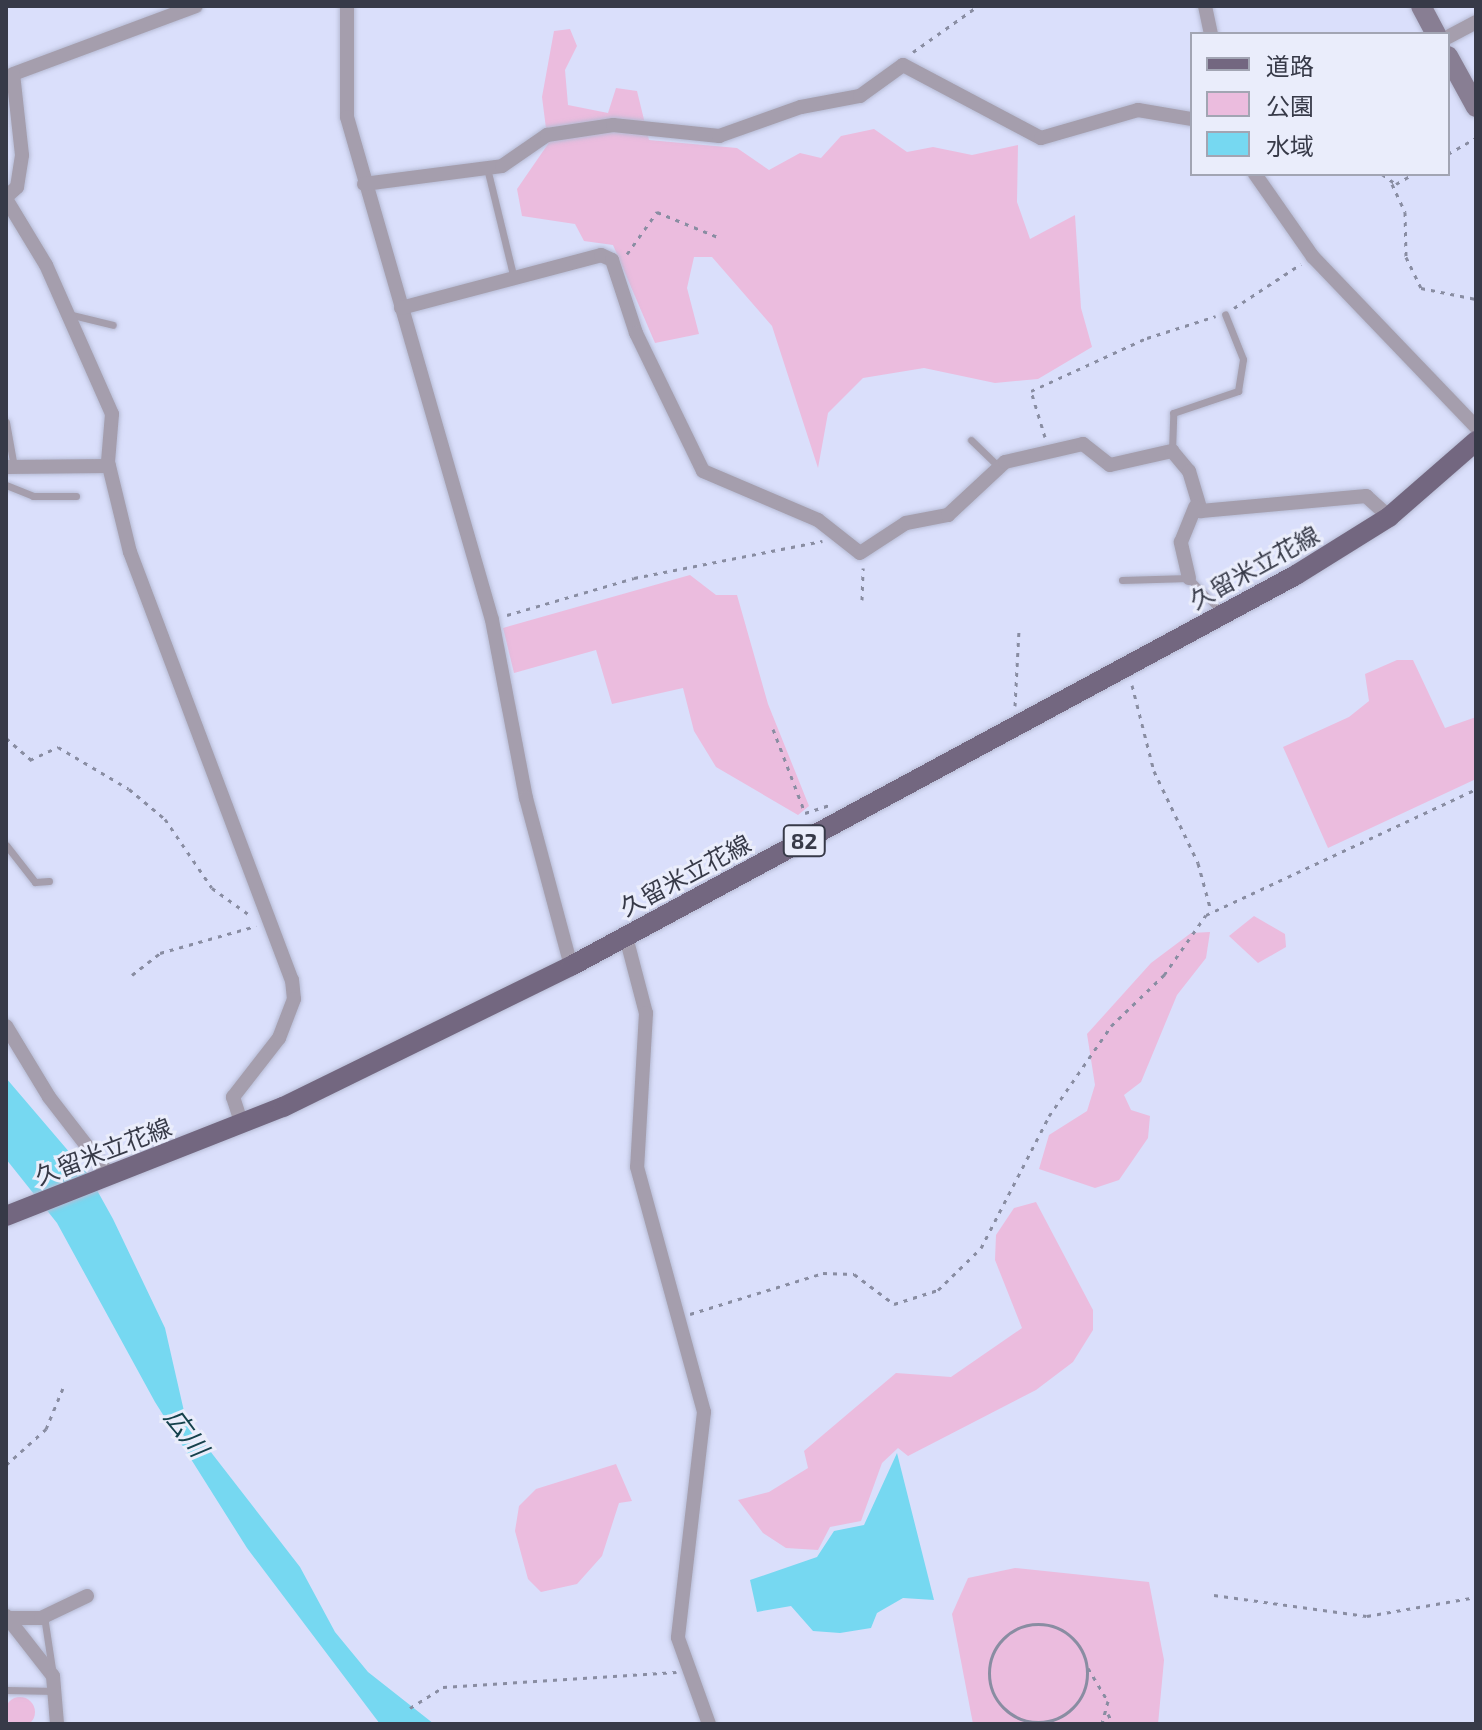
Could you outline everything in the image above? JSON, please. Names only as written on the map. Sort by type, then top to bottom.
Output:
[{"type":"main road","name":"久留米立花線","points":[[6,1216],[242,1125],[626,937],[1223,614],[1389,517],[1476,439]]},
{"type":"street","points":[[196,6],[10,73],[22,155],[17,187],[6,198],[46,265],[62,312],[112,414],[109,466],[130,552],[292,980],[294,999],[279,1038],[233,1097],[242,1125]]},
{"type":"street","points":[[347,6],[347,117],[492,620],[526,798],[571,966]]},
{"type":"street","points":[[1205,6],[1211,32]]},
{"type":"street","points":[[1421,6],[1435,32]]},
{"type":"street","points":[[1450,36],[1476,22]]},
{"type":"street","points":[[1450,60],[1476,107]]},
{"type":"street","points":[[364,184],[487,168],[547,135],[613,125],[719,136],[801,107],[860,96],[903,65],[1041,138],[1138,110],[1190,119]]},
{"type":"street","points":[[1256,176],[1308,252],[1476,439]]},
{"type":"street","points":[[401,308],[515,281],[601,255],[613,263],[636,333],[703,471],[805,514],[860,553],[906,523],[948,515],[999,467],[1083,444],[1110,465],[1172,451],[1189,471],[1195,507],[1181,542],[1189,578]]},
{"type":"street","points":[[10,467],[109,466]]},
{"type":"street","points":[[1195,507],[1366,496],[1389,517]]},
{"type":"street","points":[[626,937],[646,1013],[637,1167],[682,1316],[704,1412],[679,1602],[678,1638],[709,1724]]},
{"type":"street","points":[[6,1026],[104,1179]]},
{"type":"street","points":[[7,1617],[44,1616],[87,1596]]},
{"type":"street","points":[[7,1617],[55,1684],[57,1724]]},
{"type":"lane","points":[[487,168],[515,281]]},
{"type":"lane","points":[[62,312],[113,325]]},
{"type":"lane","points":[[1172,451],[1173,413],[1238,391],[1243,359],[1225,314]]},
{"type":"lane","points":[[6,422],[10,467]]},
{"type":"lane","points":[[971,440],[999,467]]},
{"type":"lane","points":[[6,485],[33,496],[76,496]]},
{"type":"lane","points":[[1122,580],[1189,578],[1223,614]]},
{"type":"lane","points":[[6,845],[35,882],[49,881]]},
{"type":"lane","points":[[6,1690],[55,1684],[44,1616]]},
{"type":"path","points":[[903,65],[924,39],[978,6]]},
{"type":"path","points":[[1450,153],[1476,138]]},
{"type":"path","points":[[1384,176],[1392,184],[1405,212],[1406,257],[1421,288],[1476,299]]},
{"type":"path","points":[[1392,184],[1409,176]]},
{"type":"path","points":[[613,263],[637,244],[650,214],[718,237]]},
{"type":"path","points":[[1050,452],[1031,391],[1147,338],[1225,314],[1286,279],[1308,252]]},
{"type":"path","points":[[492,620],[634,578],[841,539]]},
{"type":"path","points":[[860,553],[862,600]]},
{"type":"path","points":[[1015,714],[1019,630]]},
{"type":"path","points":[[1127,666],[1154,771],[1198,863],[1211,912]]},
{"type":"path","points":[[773,729],[805,813],[841,801]]},
{"type":"path","points":[[6,738],[35,763]]},
{"type":"path","points":[[30,760],[58,747],[129,789],[165,819],[212,888],[264,925],[160,953],[132,975]]},
{"type":"path","points":[[682,1316],[823,1273],[854,1274],[894,1304],[938,1290],[981,1248],[1049,1116],[1111,1026],[1164,975],[1211,912],[1476,789]]},
{"type":"path","points":[[6,1465],[46,1429],[63,1388]]},
{"type":"path","points":[[1214,1595],[1367,1616],[1476,1597]]},
{"type":"path","points":[[1087,1667],[1084,1694],[1042,1721],[1011,1715],[988,1676],[1009,1634],[1041,1625],[1071,1634],[1087,1667],[1103,1684],[1108,1714],[1113,1724]]},
{"type":"path","points":[[410,1708],[443,1687],[689,1670]]},
{"type":"path","points":[[1102,1724],[1108,1714]]},
{"type":"green space","points":[[570,29],[577,46],[565,70],[568,105],[608,113],[616,88],[637,91],[649,140],[737,148],[769,170],[800,153],[821,158],[841,136],[874,129],[907,152],[933,147],[972,155],[1018,145],[1017,202],[1030,239],[1075,215],[1081,308],[1092,347],[1038,379],[995,383],[924,368],[863,378],[828,413],[818,468],[772,326],[712,257],[694,257],[687,288],[699,334],[655,343],[613,245],[584,241],[575,224],[522,216],[517,189],[548,144],[542,97],[554,31]]},
{"type":"green space","points":[[690,575],[716,595],[737,595],[768,704],[809,806],[798,815],[716,767],[694,731],[683,688],[612,704],[596,650],[514,673],[503,628]]},
{"type":"green space","points":[[1397,660],[1413,660],[1445,728],[1476,717],[1476,779],[1328,848],[1283,747],[1349,717],[1369,701],[1365,674]]},
{"type":"green space","points":[[1254,916],[1285,934],[1286,947],[1258,963],[1229,936]]},
{"type":"green space","points":[[1210,932],[1206,958],[1177,995],[1141,1082],[1124,1095],[1131,1110],[1150,1116],[1148,1138],[1119,1180],[1095,1188],[1039,1169],[1049,1135],[1087,1111],[1095,1085],[1087,1034],[1151,963],[1191,933]]},
{"type":"green space","points":[[1036,1202],[1093,1310],[1093,1330],[1073,1362],[1036,1390],[908,1456],[898,1448],[882,1463],[861,1521],[830,1527],[818,1550],[786,1548],[763,1533],[738,1500],[769,1492],[808,1468],[804,1451],[896,1373],[951,1377],[1022,1328],[995,1260],[996,1235],[1014,1208]]},
{"type":"green space","points":[[616,1464],[632,1501],[619,1503],[602,1556],[577,1584],[541,1592],[528,1579],[515,1531],[519,1506],[536,1489]]},
{"type":"green space","points":[[1015,1568],[1149,1582],[1164,1660],[1158,1724],[973,1724],[952,1614],[968,1578]]},
{"type":"green space","points":[[20,1697],[31,1701],[35,1712],[31,1723],[20,1727],[9,1723],[5,1712],[9,1701]]},
{"type":"water","name":"広川","points":[[6,1078],[88,1174],[113,1219],[165,1328],[186,1420],[300,1567],[335,1632],[368,1672],[434,1724],[380,1724],[247,1548],[155,1402],[57,1223],[6,1159]]},
{"type":"water","points":[[897,1453],[934,1600],[903,1598],[877,1613],[871,1628],[840,1633],[813,1631],[791,1606],[757,1612],[750,1580],[817,1557],[834,1531],[864,1525]]}]
